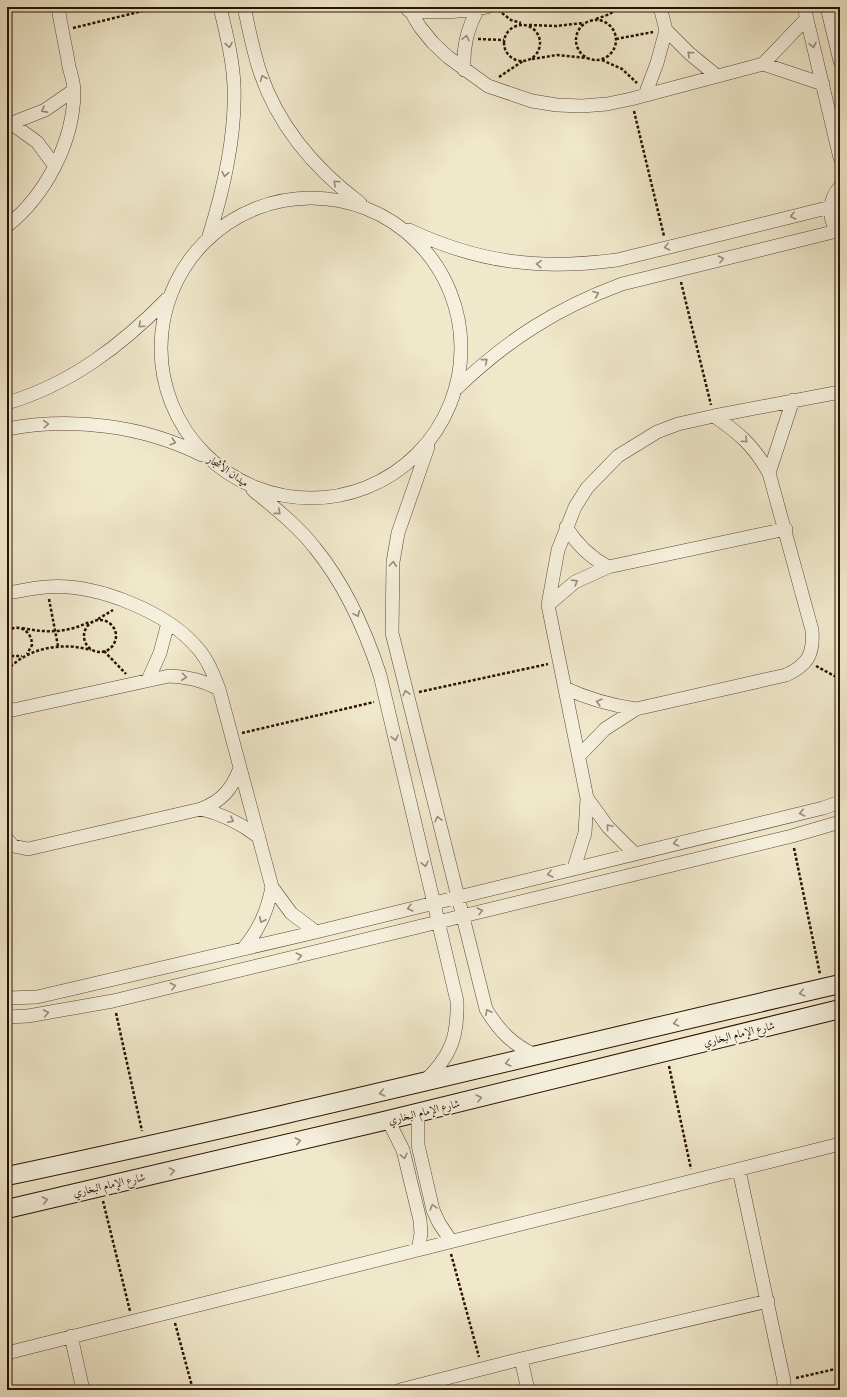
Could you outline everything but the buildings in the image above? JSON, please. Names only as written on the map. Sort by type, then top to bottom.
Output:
[{"type":"street","points":[[209,236],[225,175],[234,110],[234,84],[229,43],[220,7]]},
{"type":"street","points":[[244,7],[260,72],[274,104],[291,135],[318,167],[338,186],[366,208]]},
{"type":"street","points":[[645,95],[657,63],[666,30],[660,7]]},
{"type":"street","points":[[827,7],[840,61]]},
{"type":"street","points":[[408,8],[432,13],[455,12],[483,8]]},
{"type":"street","points":[[408,8],[433,43],[464,70],[488,86],[532,101],[557,105],[582,106],[607,104],[763,64],[823,84]]},
{"type":"street","points":[[464,70],[463,54],[466,38],[483,8]]},
{"type":"street","points":[[7,226],[28,205],[43,186],[55,166],[68,131],[74,90],[56,9]]},
{"type":"street","points":[[763,64],[806,13]]},
{"type":"street","points":[[806,13],[840,158]]},
{"type":"street","points":[[666,30],[690,54],[717,76]]},
{"type":"street","points":[[9,125],[45,110],[74,90]]},
{"type":"street","points":[[9,125],[37,142],[55,166]]},
{"type":"street","points":[[457,388],[499,350],[545,319],[570,305],[609,289],[678,270],[839,233],[832,220],[831,207],[833,197],[840,187]]},
{"type":"street","name":"ميدان الأشجار","points":[[293,198],[334,199],[366,208],[395,223],[423,248],[444,278],[455,306],[458,314],[462,351],[457,388],[446,416],[430,442],[401,470],[366,489],[327,499],[287,498],[249,486],[208,458],[185,432],[173,407],[161,367],[161,332],[168,298],[185,265],[209,236],[236,217],[267,203],[293,198]]},
{"type":"street","points":[[395,223],[455,249],[487,257],[519,263],[552,265],[584,264],[617,260],[831,207]]},
{"type":"street","points":[[7,403],[45,389],[73,375],[99,359],[124,341],[168,298]]},
{"type":"street","points":[[574,868],[585,834],[587,798],[548,605],[558,550],[575,507],[587,488],[618,456],[657,432],[678,424],[839,391]]},
{"type":"street","points":[[769,473],[793,400]]},
{"type":"street","points":[[579,756],[605,729],[636,709],[786,675],[798,670],[807,660],[813,646],[812,630],[786,529],[769,473],[760,455],[747,440],[714,416]]},
{"type":"street","points":[[7,429],[66,423],[91,424],[153,436],[180,444],[208,458]]},
{"type":"street","points":[[430,442],[398,533],[393,562],[392,633],[406,695],[486,1009],[495,1024],[507,1038],[521,1048],[537,1056]]},
{"type":"street","points":[[249,486],[289,521],[315,548],[338,580],[355,608],[368,640],[386,699],[457,1001],[458,1024],[452,1047],[440,1067],[423,1083]]},
{"type":"street","points":[[566,528],[584,551],[608,567]]},
{"type":"street","points":[[548,605],[575,582],[608,567],[786,529]]},
{"type":"street","points":[[7,593],[47,587],[86,590],[105,595],[130,604],[168,623],[186,636],[201,651],[212,669],[219,689],[272,887],[290,913],[316,932]]},
{"type":"street","points":[[148,680],[160,652],[168,623]]},
{"type":"street","points":[[9,711],[131,683],[169,676],[186,676],[219,689]]},
{"type":"street","points":[[565,688],[587,698],[612,705],[636,709]]},
{"type":"street","points":[[7,839],[14,846],[28,849],[200,809],[214,804],[226,794],[235,782],[240,768]]},
{"type":"street","points":[[587,798],[608,827],[634,854]]},
{"type":"street","points":[[7,998],[37,997],[243,950],[457,896],[815,810],[840,802]]},
{"type":"street","points":[[200,809],[218,813],[233,820],[259,837]]},
{"type":"street","points":[[7,1017],[28,1016],[113,1001],[792,836],[840,822]]},
{"type":"street","points":[[243,950],[254,936],[262,921],[269,904],[272,887]]},
{"type":"street","points":[[7,1176],[146,1147],[832,986]]},
{"type":"street","name":"شارع الإمام البخاري","points":[[7,1209],[418,1113],[840,1009]]},
{"type":"street","points":[[418,1113],[418,1144],[433,1210],[449,1242]]},
{"type":"street","points":[[388,1120],[403,1150],[420,1220],[421,1234],[418,1250]]},
{"type":"street","points":[[7,1353],[840,1144]]},
{"type":"street","points":[[739,1170],[768,1301],[784,1385]]},
{"type":"street","points":[[405,1390],[520,1359],[768,1301]]},
{"type":"street","points":[[71,1336],[83,1390]]},
{"type":"street","points":[[520,1359],[528,1390]]},
{"type":"path","points":[[62,31],[159,7]]},
{"type":"path","points":[[495,7],[501,14],[511,20],[528,25],[556,26],[585,23],[596,20],[610,14],[618,7]]},
{"type":"path","points":[[596,20],[607,23],[612,28],[616,39],[614,49],[602,59]]},
{"type":"path","points":[[522,23],[511,28],[507,32],[504,40],[507,54],[516,60],[526,61],[557,55],[602,59],[631,77],[645,95]]},
{"type":"path","points":[[585,23],[577,32],[576,44],[578,50],[587,58]]},
{"type":"path","points":[[488,86],[499,76],[537,54],[540,43],[537,32],[528,25]]},
{"type":"path","points":[[616,39],[666,30]]},
{"type":"path","points":[[466,38],[504,40]]},
{"type":"path","points":[[631,99],[666,247]]},
{"type":"path","points":[[678,270],[714,416]]},
{"type":"path","points":[[47,587],[54,632],[58,646]]},
{"type":"path","points":[[7,628],[22,628],[54,632],[67,630],[92,621],[103,619],[108,621],[115,629],[117,635],[113,645],[104,651],[58,646],[46,648],[23,656],[12,656],[7,653]]},
{"type":"path","points":[[92,621],[85,631],[84,637],[86,642],[94,651]]},
{"type":"path","points":[[7,670],[30,650],[32,640],[30,635],[22,628]]},
{"type":"path","points":[[7,631],[11,629]]},
{"type":"path","points":[[104,651],[120,666],[131,683]]},
{"type":"path","points":[[807,660],[840,679]]},
{"type":"path","points":[[406,695],[559,661]]},
{"type":"path","points":[[231,736],[386,699]]},
{"type":"path","points":[[792,836],[832,986]]},
{"type":"path","points":[[113,1001],[146,1147]]},
{"type":"path","points":[[666,1052],[694,1181]]},
{"type":"path","points":[[100,1187],[132,1321]]},
{"type":"path","points":[[449,1242],[482,1369]]},
{"type":"path","points":[[172,1311],[193,1390]]},
{"type":"path","points":[[784,1385],[840,1368]]}]
